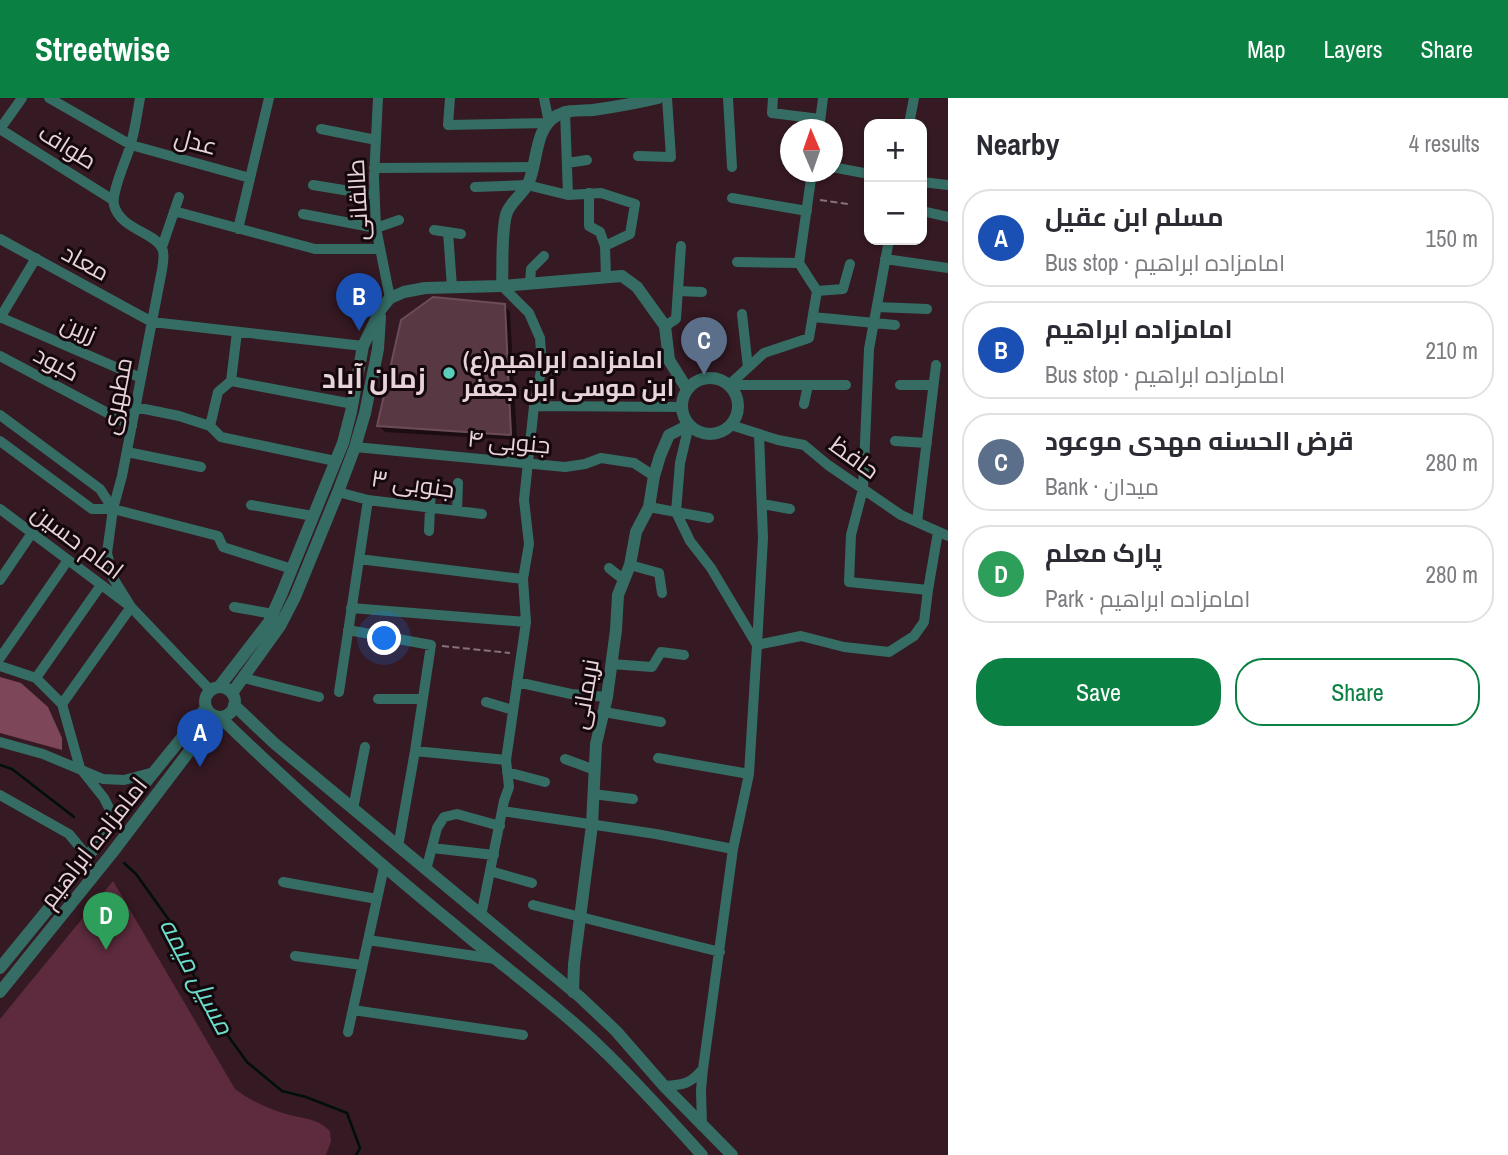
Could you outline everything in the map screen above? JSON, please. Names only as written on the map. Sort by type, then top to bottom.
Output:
[{"type":"street","points":[[0,129],[22,98]]},
{"type":"street","name":"عدل","points":[[49,98],[131,145],[250,178]]},
{"type":"street","points":[[140,98],[131,145],[113,200],[115,209],[125,221],[162,247]]},
{"type":"street","points":[[239,229],[269,98]]},
{"type":"street","name":"طالقانی","points":[[378,98],[374,195],[376,228],[390,298]]},
{"type":"street","points":[[437,98],[450,99],[448,125],[548,123]]},
{"type":"street","points":[[544,98],[548,123]]},
{"type":"street","points":[[481,916],[509,786],[506,760],[526,622],[523,579],[529,544],[524,500],[534,406],[542,366],[540,338],[529,313],[502,286],[507,212],[527,185],[534,167],[537,144],[553,117],[565,111],[593,110],[625,101],[658,98]]},
{"type":"street","points":[[638,156],[671,157],[667,98]]},
{"type":"street","points":[[727,98],[732,167]]},
{"type":"street","points":[[773,98],[772,113],[798,119]]},
{"type":"street","points":[[820,119],[823,98]]},
{"type":"street","points":[[910,119],[914,98]]},
{"type":"street","points":[[565,111],[568,195]]},
{"type":"street","name":"طواف","points":[[0,129],[113,200]]},
{"type":"street","points":[[321,129],[376,140]]},
{"type":"street","points":[[567,163],[587,160]]},
{"type":"street","points":[[374,168],[534,167]]},
{"type":"street","points":[[843,169],[864,173]]},
{"type":"street","points":[[729,385],[764,353],[809,338],[817,291],[799,263],[810,182]]},
{"type":"street","points":[[927,183],[948,185]]},
{"type":"street","points":[[313,185],[374,195]]},
{"type":"street","points":[[475,187],[527,185],[568,195],[601,193],[635,204],[630,234],[605,246]]},
{"type":"street","points":[[589,194],[589,226],[600,233],[605,246],[606,278]]},
{"type":"street","name":"مطهری","points":[[179,197],[162,247],[162,270],[127,452],[113,509],[107,553],[113,578],[131,607],[215,689]]},
{"type":"street","points":[[732,198],[807,211]]},
{"type":"street","points":[[174,211],[315,249],[380,249]]},
{"type":"street","points":[[927,212],[948,217]]},
{"type":"street","points":[[303,214],[376,228],[399,220]]},
{"type":"street","points":[[434,230],[461,234]]},
{"type":"street","points":[[448,232],[452,287]]},
{"type":"street","name":"معاد","points":[[0,239],[152,322]]},
{"type":"street","points":[[887,245],[869,349],[863,489],[851,536],[849,582],[928,590]]},
{"type":"street","points":[[665,326],[677,319],[681,246]]},
{"type":"street","points":[[530,284],[531,269],[544,256]]},
{"type":"street","points":[[0,317],[36,258]]},
{"type":"street","points":[[885,258],[948,268]]},
{"type":"street","points":[[737,262],[799,263]]},
{"type":"street","points":[[817,291],[843,289],[850,264]]},
{"type":"street","points":[[687,389],[669,360],[665,326],[637,287],[622,276],[502,286],[425,288],[390,298],[381,309],[363,346],[353,404],[342,443],[273,614],[250,648],[215,689],[206,695],[205,702],[261,757],[384,867],[543,996],[600,1047],[702,1155]]},
{"type":"street","points":[[678,291],[702,292]]},
{"type":"street","points":[[877,307],[927,309]]},
{"type":"street","points":[[214,713],[226,715],[231,711],[233,699],[244,678],[281,626],[295,597],[355,447],[378,349],[381,309]]},
{"type":"street","points":[[742,314],[748,368]]},
{"type":"street","name":"زرین","points":[[0,317],[141,378]]},
{"type":"street","points":[[813,317],[895,325]]},
{"type":"street","points":[[152,322],[363,346]]},
{"type":"street","points":[[210,426],[218,392],[231,382],[237,332]]},
{"type":"street","name":"کبود","points":[[0,356],[132,426]]},
{"type":"street","points":[[917,522],[936,365]]},
{"type":"street","points":[[713,378],[729,385],[735,392],[739,409],[731,425],[724,431],[706,434],[689,425],[684,417],[683,398],[694,382],[713,378]]},
{"type":"street","points":[[231,382],[353,404]]},
{"type":"street","points":[[729,385],[846,385]]},
{"type":"street","points":[[804,404],[808,385]]},
{"type":"street","points":[[900,385],[933,386]]},
{"type":"street","points":[[534,406],[682,407]]},
{"type":"street","points":[[135,407],[210,426],[221,438],[335,461]]},
{"type":"street","points":[[0,415],[100,489],[113,509]]},
{"type":"street","points":[[689,425],[680,463],[676,512],[690,541],[711,568],[757,645]]},
{"type":"street","name":"نریمانی","points":[[573,992],[574,964],[592,825],[596,744],[607,697],[618,594],[630,565],[636,532],[649,507],[653,476],[669,435],[689,425]]},
{"type":"street","name":"حافظ","points":[[731,425],[804,445],[828,465],[901,515],[943,534]]},
{"type":"street","points":[[702,1126],[703,1069],[733,849],[749,774],[763,538],[759,434]]},
{"type":"street","points":[[0,441],[92,509],[113,509],[218,536],[223,547],[292,569]]},
{"type":"street","points":[[895,441],[927,443]]},
{"type":"street","name":"۴ جنوبی","points":[[355,447],[565,467],[601,458],[634,463],[653,476]]},
{"type":"street","points":[[127,452],[201,467]]},
{"type":"street","points":[[457,511],[458,483]]},
{"type":"street","points":[[429,531],[431,487]]},
{"type":"street","name":"۳ جنوبی","points":[[338,492],[368,500],[482,513]]},
{"type":"street","points":[[339,692],[368,500]]},
{"type":"street","points":[[762,504],[790,509]]},
{"type":"street","points":[[251,505],[313,516]]},
{"type":"street","points":[[649,507],[709,518]]},
{"type":"street","name":"امام حسین","points":[[2,513],[131,607]]},
{"type":"street","points":[[0,580],[32,533]]},
{"type":"street","points":[[757,645],[801,636],[844,647],[888,652],[914,636],[924,622],[928,590],[943,534]]},
{"type":"street","points":[[359,559],[523,579]]},
{"type":"street","points":[[0,658],[68,560]]},
{"type":"street","points":[[630,565],[659,573],[662,593]]},
{"type":"street","points":[[609,568],[624,580]]},
{"type":"street","points":[[36,678],[102,585]]},
{"type":"street","points":[[62,704],[131,607]]},
{"type":"street","points":[[233,607],[273,614]]},
{"type":"street","points":[[351,608],[526,622]]},
{"type":"street","points":[[348,629],[431,645],[398,847]]},
{"type":"street","points":[[611,664],[652,667],[661,652],[684,654]]},
{"type":"street","points":[[0,666],[36,678],[62,704],[80,768],[104,798],[115,820]]},
{"type":"street","points":[[244,678],[319,697]]},
{"type":"street","points":[[517,682],[571,694],[607,697]]},
{"type":"street","points":[[215,689],[226,688],[274,743],[573,992],[616,1031],[664,1086],[732,1155]]},
{"type":"street","points":[[378,699],[423,699]]},
{"type":"street","points":[[486,702],[513,710]]},
{"type":"street","points":[[604,712],[661,722]]},
{"type":"street","name":"امامزاده ابراهیم","points":[[0,968],[156,771],[214,713]]},
{"type":"street","name":"امامزاده ابراهیم","points":[[0,992],[112,853],[214,713]]},
{"type":"street","points":[[0,742],[43,754],[103,779],[124,780],[156,771]]},
{"type":"street","points":[[261,757],[274,743]]},
{"type":"street","points":[[353,809],[365,747]]},
{"type":"street","points":[[415,751],[506,760]]},
{"type":"street","points":[[658,758],[749,774]]},
{"type":"street","points":[[565,760],[595,770]]},
{"type":"street","points":[[507,772],[545,782]]},
{"type":"street","points":[[593,794],[633,799]]},
{"type":"street","points":[[0,795],[69,834],[88,857]]},
{"type":"street","points":[[502,811],[656,834],[733,849]]},
{"type":"street","points":[[426,870],[437,828],[444,817],[457,814],[500,826]]},
{"type":"street","points":[[432,848],[494,855]]},
{"type":"street","points":[[348,1032],[384,867]]},
{"type":"street","points":[[490,871],[532,883]]},
{"type":"street","points":[[283,882],[377,899]]},
{"type":"street","points":[[533,905],[720,952]]},
{"type":"street","points":[[368,940],[495,959]]},
{"type":"street","points":[[295,956],[362,965]]},
{"type":"street","points":[[353,1010],[523,1035]]},
{"type":"street","points":[[600,1047],[616,1031]]},
{"type":"street","points":[[664,1086],[692,1081],[703,1069]]},
{"type":"path","points":[[808,198],[848,204]]},
{"type":"path","points":[[431,645],[521,655]]},
{"type":"shaded area","points":[[0,677],[21,683],[48,707],[62,738],[62,750],[0,733]]},
{"type":"shaded area","points":[[113,881],[235,1089],[268,1108],[321,1124],[330,1131],[331,1141],[326,1155],[0,1155],[0,1019]]},
{"type":"building","name":"(ع)امامزاده ابراهیم ابن موسی ابن جعفر","points":[[433,297],[505,304],[511,435],[377,426],[401,320]]},
{"type":"waterway","points":[[0,765],[12,769],[74,817]]},
{"type":"waterway","name":"مسیل میمه","points":[[124,863],[136,874],[169,920],[210,1011],[247,1062],[282,1091],[347,1113],[360,1148],[356,1155]]},
{"type":"place","name":"امامزاده ابراهیم","points":[[359,331]]},
{"type":"place","name":"(ع)امامزاده ابراهیم ابن موسی ابن جعفر","points":[[449,373]]},
{"type":"place","name":"قرض الحسنه مهدی موعود","points":[[704,375]]},
{"type":"place","name":"مسلم ابن عقیل","points":[[200,767]]},
{"type":"place","name":"پارک معلم","points":[[106,950]]},
{"type":"district","name":"زمان آباد","points":[[374,378]]}]
